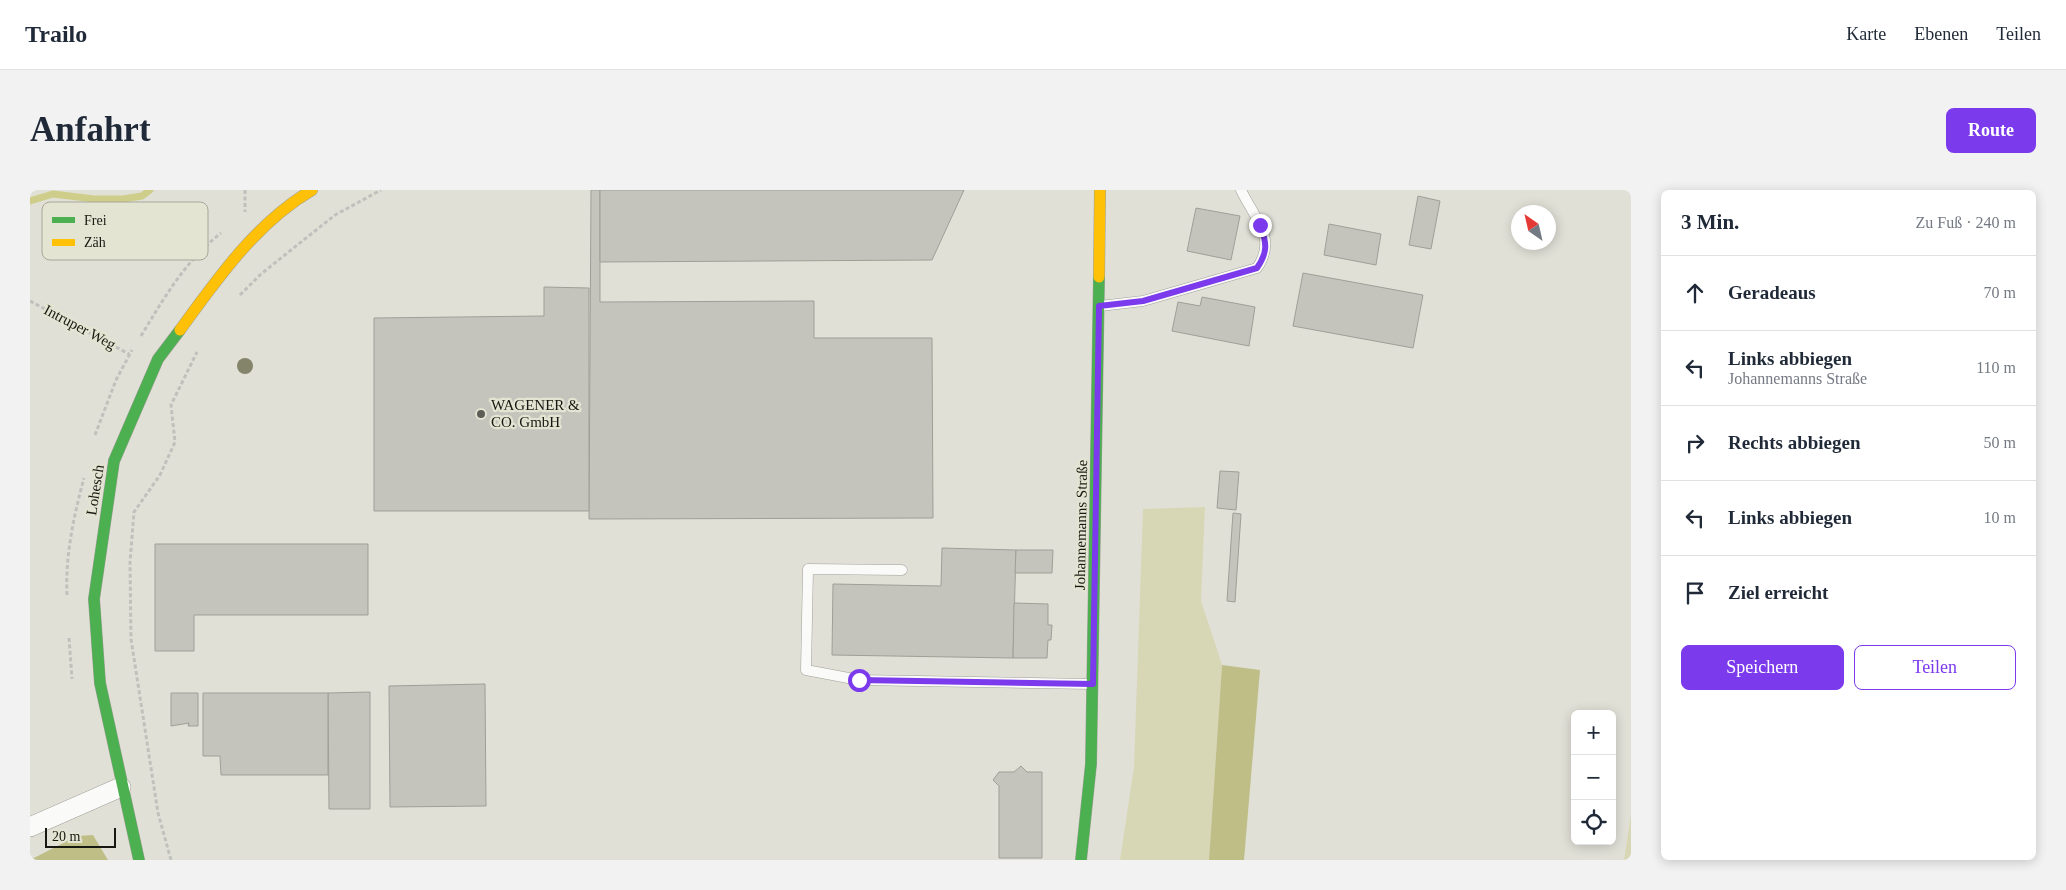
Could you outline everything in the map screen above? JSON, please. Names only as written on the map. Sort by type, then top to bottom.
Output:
[{"type":"street","name":"Lohesch","points":[[139,860],[121,787],[100,683],[94,599],[114,461],[158,359],[214,283],[288,201],[312,190]]},
{"type":"street","name":"Johannemanns Straße","points":[[1081,860],[1091,764],[1100,190]]},
{"type":"street","points":[[30,827],[121,787]]},
{"type":"lane","points":[[1099,306],[1143,301],[1257,268],[1264,257],[1267,243],[1260,225],[1241,190]]},
{"type":"lane","points":[[902,570],[808,569],[806,670],[859,680],[1093,684]]},
{"type":"path","points":[[234,302],[261,274],[335,215],[381,190]]},
{"type":"path","name":"Intruper Weg","points":[[30,301],[130,354]]},
{"type":"path","points":[[171,860],[158,812],[130,639],[130,562],[134,512],[160,475],[175,442],[171,405],[192,360],[202,346]]},
{"type":"green space","points":[[1205,507],[1201,601],[1222,665],[1209,860],[1120,860],[1134,767],[1143,509]]},
{"type":"green space","points":[[1631,814],[1631,860],[1624,860]]},
{"type":"shaded area","points":[[1222,665],[1260,670],[1244,860],[1209,860]]},
{"type":"shaded area","points":[[93,835],[108,860],[30,860],[77,836]]},
{"type":"building","points":[[591,190],[600,190],[600,302],[814,301],[814,338],[932,338],[933,518],[589,519]]},
{"type":"building","points":[[600,190],[964,190],[932,260],[600,262]]},
{"type":"building","points":[[1418,196],[1440,201],[1431,249],[1409,245]]},
{"type":"building","points":[[1196,208],[1240,216],[1231,260],[1187,251]]},
{"type":"building","points":[[1329,224],[1381,234],[1376,265],[1324,255]]},
{"type":"building","points":[[1303,273],[1423,295],[1413,348],[1293,326]]},
{"type":"building","name":"WAGENER & CO. GmbH","points":[[544,287],[589,288],[589,511],[374,511],[374,318],[544,316]]},
{"type":"building","points":[[1202,297],[1255,307],[1249,346],[1172,331],[1178,302],[1200,306]]},
{"type":"building","points":[[1220,471],[1239,472],[1236,510],[1217,508]]},
{"type":"building","points":[[1233,513],[1241,514],[1235,602],[1227,601]]},
{"type":"building","points":[[155,544],[368,544],[368,615],[194,615],[194,651],[155,651]]},
{"type":"building","points":[[942,548],[1016,550],[1013,658],[832,655],[833,584],[941,586]]},
{"type":"building","points":[[1016,550],[1053,550],[1052,573],[1015,573]]},
{"type":"building","points":[[1014,603],[1048,604],[1048,625],[1052,625],[1051,640],[1048,640],[1047,658],[1013,658]]},
{"type":"building","points":[[485,684],[486,806],[390,807],[389,686]]},
{"type":"building","points":[[370,692],[370,809],[329,809],[328,693]]},
{"type":"building","points":[[171,693],[198,693],[198,726],[188,726],[189,723],[171,726]]},
{"type":"building","points":[[203,693],[328,693],[328,775],[221,775],[220,756],[203,756]]},
{"type":"building","points":[[1021,766],[1027,772],[1042,772],[1042,858],[999,858],[999,786],[993,780],[999,772],[1014,772]]},
{"type":"waterway","points":[[30,201],[53,194],[94,199],[123,199],[142,196],[150,190]]},
{"type":"traffic: fast","points":[[1081,860],[1091,764],[1099,277]]},
{"type":"traffic: fast","points":[[139,860],[100,683],[94,599],[114,461],[158,359],[180,330]]},
{"type":"traffic: slow","points":[[180,330],[239,253],[273,218],[312,190]]},
{"type":"traffic: slow","points":[[1099,277],[1100,190]]},
{"type":"place","name":"WAGENER & CO. GmbH","points":[[481,414]]},
{"type":"route","points":[[859,680],[1093,684],[1099,306],[1143,301],[1257,268],[1264,257],[1267,243],[1260,225]]}]
